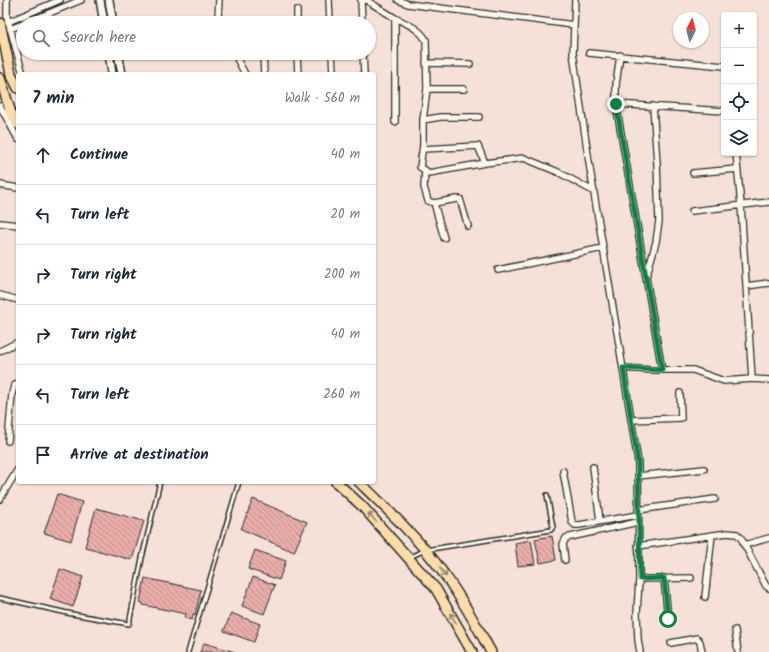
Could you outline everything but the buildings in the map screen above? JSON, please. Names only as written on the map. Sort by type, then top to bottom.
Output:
[{"type":"highway","points":[[4,22],[11,74],[16,84]]},
{"type":"highway","points":[[0,78],[11,113],[16,121]]},
{"type":"highway","points":[[338,484],[362,506],[436,589],[472,652]]},
{"type":"highway","points":[[361,484],[425,550],[444,574],[466,606],[491,652]]},
{"type":"street","points":[[7,0],[4,22],[10,29],[16,50]]},
{"type":"street","points":[[19,16],[60,0]]},
{"type":"street","points":[[41,16],[81,0]]},
{"type":"street","points":[[100,0],[103,16]]},
{"type":"street","points":[[109,0],[112,16]]},
{"type":"street","points":[[218,16],[219,0]]},
{"type":"street","points":[[329,0],[330,16]]},
{"type":"street","points":[[361,0],[362,16]]},
{"type":"street","points":[[366,0],[395,18],[416,28],[422,33],[426,40],[427,89],[423,120],[420,167],[429,172],[524,158],[558,172],[593,191]]},
{"type":"street","points":[[398,0],[408,4],[574,25]]},
{"type":"street","points":[[575,0],[573,53],[593,191],[638,462],[638,546],[640,579],[637,613],[640,652]]},
{"type":"street","points":[[297,10],[297,16]]},
{"type":"street","points":[[4,22],[16,17]]},
{"type":"street","points":[[395,18],[395,122]]},
{"type":"street","points":[[10,29],[16,26]]},
{"type":"street","points":[[589,53],[721,66]]},
{"type":"street","points":[[620,55],[616,85],[616,104],[662,370]]},
{"type":"street","points":[[19,60],[22,72]]},
{"type":"street","points":[[110,60],[112,72]]},
{"type":"street","points":[[119,60],[122,72]]},
{"type":"street","points":[[237,60],[243,72]]},
{"type":"street","points":[[263,60],[264,72]]},
{"type":"street","points":[[297,60],[298,72]]},
{"type":"street","points":[[332,60],[332,72]]},
{"type":"street","points":[[363,60],[364,72]]},
{"type":"street","points":[[426,63],[470,64]]},
{"type":"street","points":[[427,89],[464,90]]},
{"type":"street","points":[[616,104],[721,111]]},
{"type":"street","points":[[0,106],[16,135]]},
{"type":"street","points":[[646,276],[656,242],[659,221],[653,106]]},
{"type":"street","points":[[423,120],[479,117]]},
{"type":"street","points":[[422,149],[478,146],[485,163]]},
{"type":"street","points":[[736,156],[741,205],[752,379]]},
{"type":"street","points":[[693,173],[737,169]]},
{"type":"street","points":[[425,170],[424,183],[428,201],[434,203],[457,198],[460,199],[468,226]]},
{"type":"street","points":[[0,185],[16,188]]},
{"type":"street","points":[[692,211],[769,202]]},
{"type":"street","points":[[434,203],[444,238]]},
{"type":"street","points":[[0,223],[16,225]]},
{"type":"street","points":[[498,270],[603,248]]},
{"type":"street","points":[[746,286],[769,283]]},
{"type":"street","points":[[0,295],[16,299]]},
{"type":"street","points":[[0,350],[16,343]]},
{"type":"street","points":[[623,368],[693,370],[724,382],[752,379],[769,380]]},
{"type":"street","points":[[8,441],[12,394],[14,386],[16,384]]},
{"type":"street","points":[[631,420],[681,418],[680,393]]},
{"type":"street","points":[[593,467],[600,521]]},
{"type":"street","points":[[638,476],[704,469]]},
{"type":"street","points":[[563,471],[572,522],[575,525],[638,512],[715,499]]},
{"type":"street","points":[[0,499],[16,472]]},
{"type":"street","points":[[565,560],[564,544],[566,538],[638,522]]},
{"type":"street","points":[[638,546],[726,533],[737,534],[741,538],[766,586],[769,588]]},
{"type":"street","points":[[705,597],[712,535]]},
{"type":"street","points":[[744,545],[769,538]]},
{"type":"street","points":[[664,578],[668,619]]},
{"type":"street","points":[[640,579],[691,578]]},
{"type":"street","points":[[735,630],[738,652]]},
{"type":"street","points":[[670,643],[697,638],[700,642],[702,652]]},
{"type":"lane","points":[[0,598],[72,614],[129,624],[142,558],[160,484]]},
{"type":"lane","points":[[188,652],[238,484]]},
{"type":"lane","points":[[408,558],[425,550],[551,530],[553,527],[547,495]]},
{"type":"route","points":[[616,104],[662,370],[623,368],[638,462],[638,546],[640,579],[664,578],[668,619]]}]
